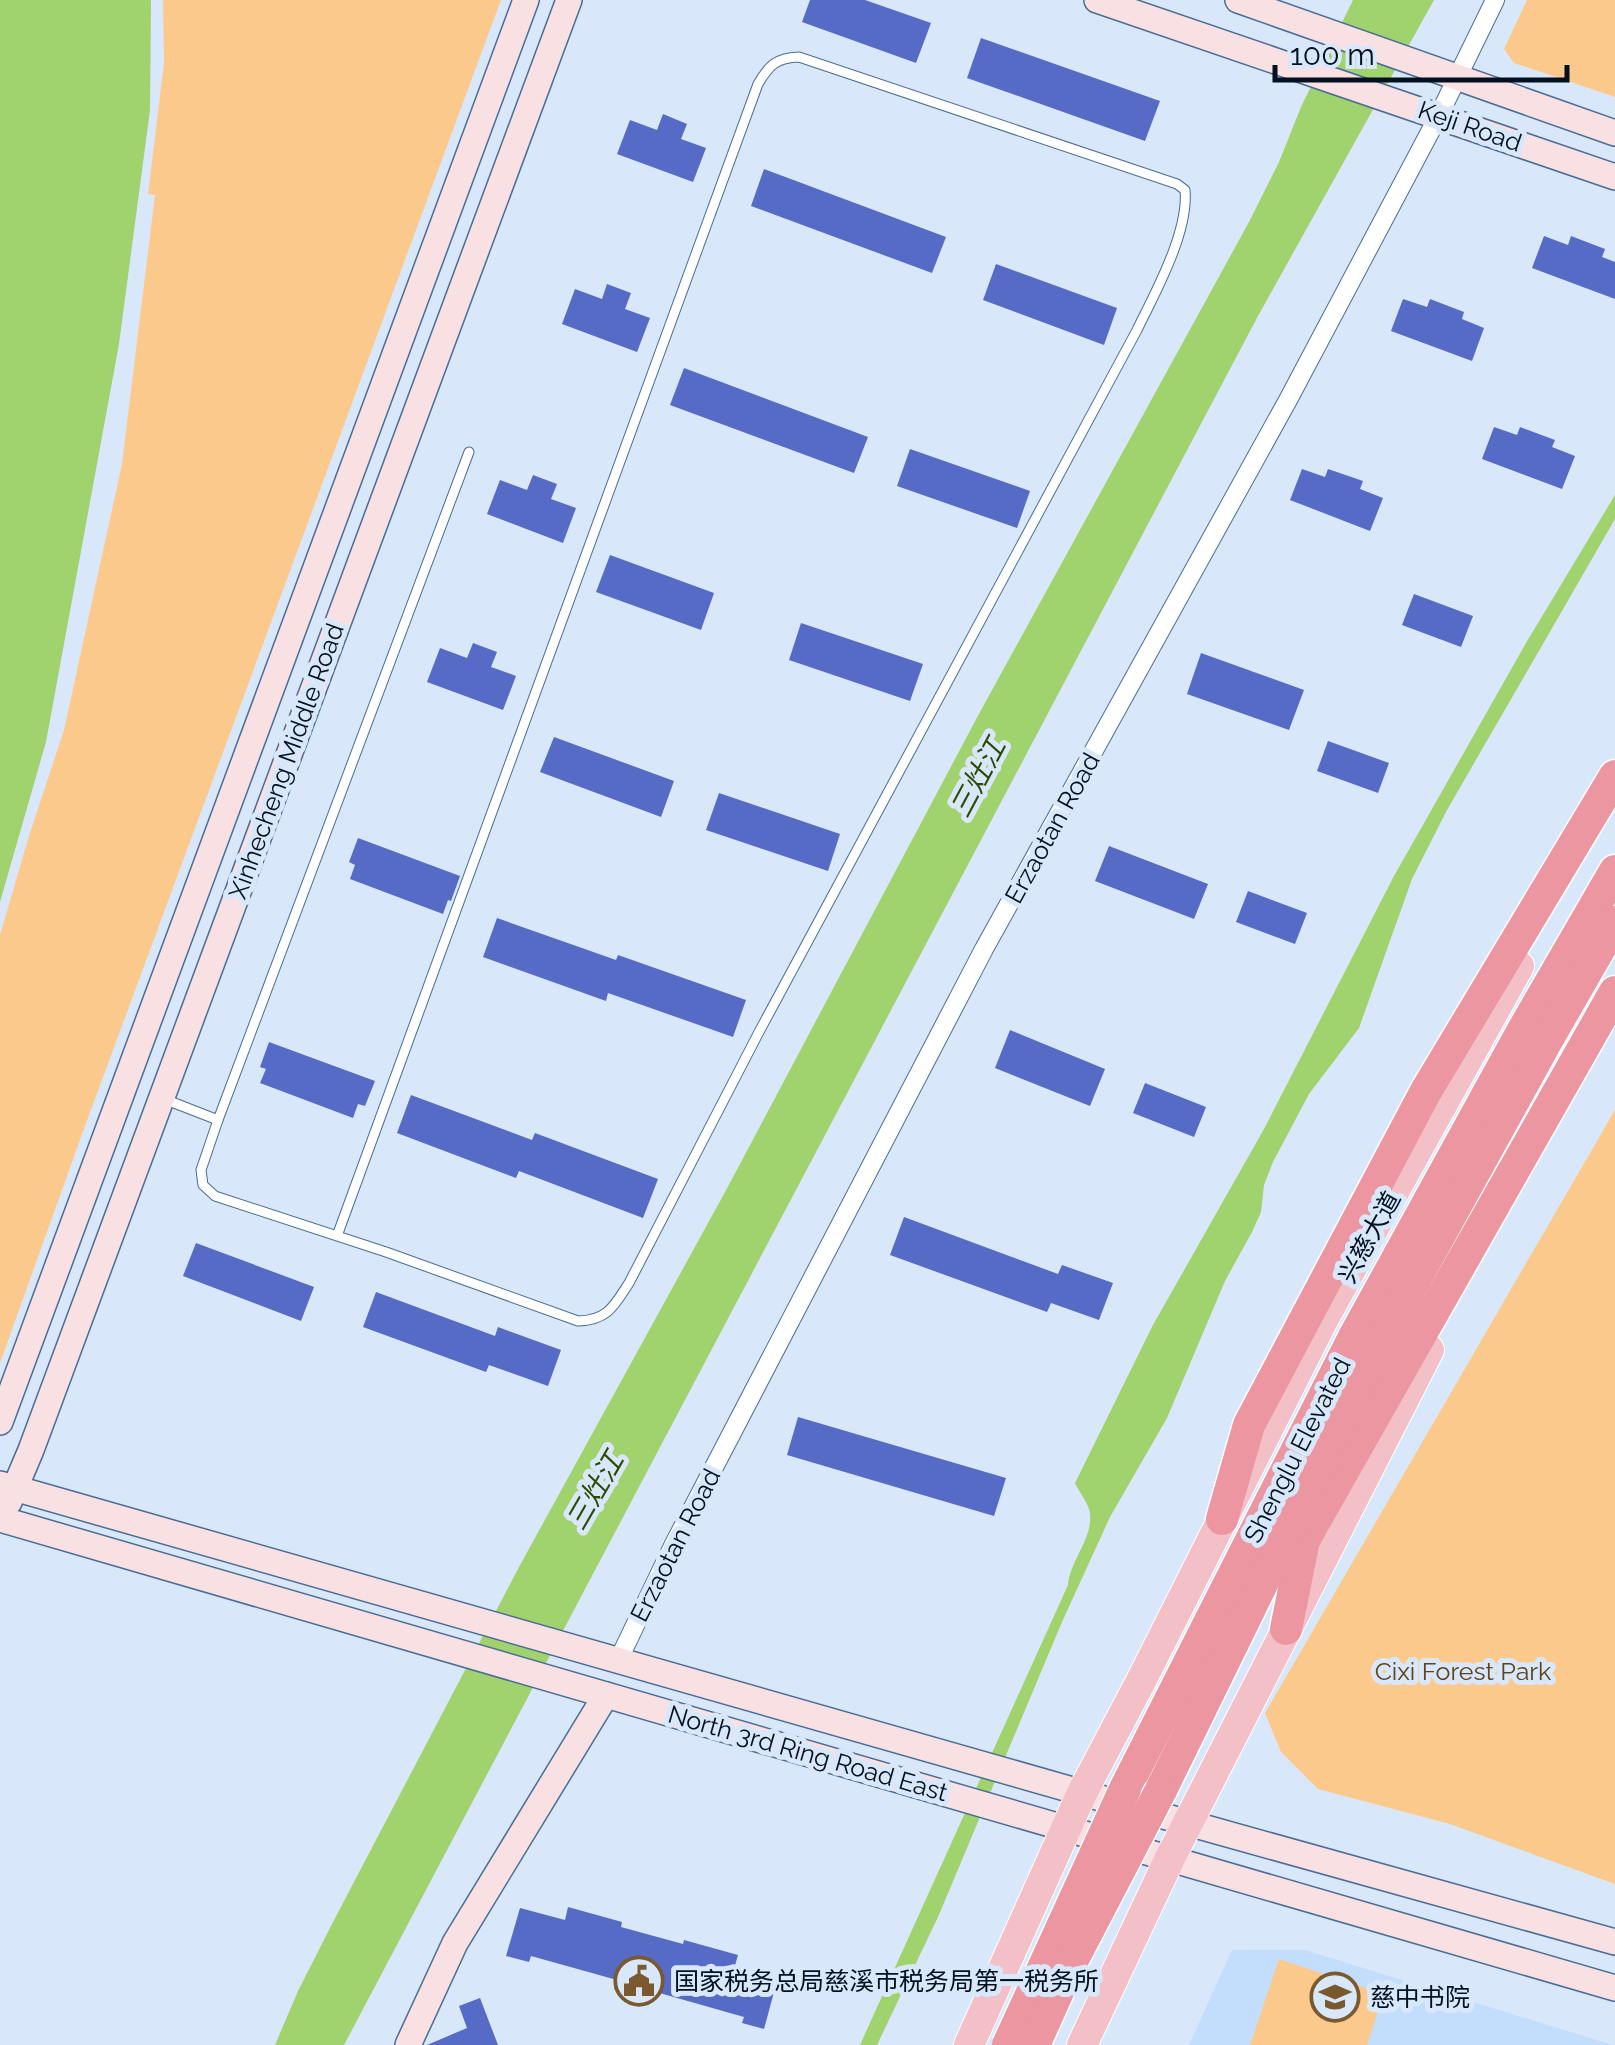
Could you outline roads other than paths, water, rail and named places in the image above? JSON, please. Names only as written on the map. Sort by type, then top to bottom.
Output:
[{"type":"highway","points":[[1222,1520],[1248,1425],[1260,1402],[1426,1091],[1615,776]]},
{"type":"highway","name":"Shenglu Elevated","points":[[1008,2045],[1125,1789],[1354,1337],[1615,871]]},
{"type":"highway","name":"Shenglu Elevated","points":[[1034,2045],[1070,1965],[1144,1824],[1377,1350],[1615,922]]},
{"type":"highway","points":[[1286,1629],[1304,1540],[1615,992]]},
{"type":"main road","name":"Xinhecheng Middle Road","points":[[0,1422],[526,0]]},
{"type":"main road","name":"Xinhecheng Middle Road","points":[[0,1519],[8,1486],[161,1098],[569,0]]},
{"type":"main road","name":"Keji Road","points":[[1097,0],[1615,176]]},
{"type":"main road","name":"Keji Road","points":[[1238,0],[1615,132]]},
{"type":"main road","name":"兴慈大道","points":[[970,2045],[1082,1792],[1333,1303],[1492,1013],[1615,802]]},
{"type":"main road","points":[[1082,2045],[1170,1858],[1531,1148],[1615,1012]]},
{"type":"main road","name":"North 3rd Ring Road East","points":[[8,1486],[1615,1942]]},
{"type":"main road","name":"North 3rd Ring Road East","points":[[0,1519],[1615,1988]]},
{"type":"main road","points":[[408,2045],[455,1943],[606,1695]]},
{"type":"street","name":"Erzaotan Road","points":[[618,1660],[984,949],[1269,435],[1439,115],[1495,0]]},
{"type":"lane","points":[[337,1236],[758,84],[767,69],[784,58],[799,57],[1177,184],[1185,190],[1186,203],[1170,264],[1137,330],[759,1032],[629,1283],[611,1310],[594,1321],[578,1321],[215,1196],[203,1185],[201,1170],[218,1120],[469,452]]},
{"type":"lane","points":[[161,1098],[218,1120]]},
{"type":"water","points":[[0,0],[151,0],[150,110],[119,344],[46,742],[0,902]]},
{"type":"water","name":"三灶江","points":[[1353,0],[1434,0],[1258,316],[344,2045],[275,2045],[332,1924],[519,1567],[1249,222]]},
{"type":"water","points":[[1615,495],[1615,519],[1447,810],[1412,879],[1359,1028],[1309,1094],[1273,1162],[1264,1185],[1261,1212],[1225,1281],[1167,1418],[1110,1517],[938,1917],[877,2045],[860,2045],[1085,1541],[1089,1509],[1075,1483],[1153,1325],[1264,1129],[1394,876]]},
{"type":"place","name":"国家税务总局慈溪市税务局第一税务所","points":[[639,1981]]},
{"type":"place","name":"慈中书院","points":[[1335,1997]]},
{"type":"park label","name":"Cixi Forest Park","points":[[1463,1671]]}]
